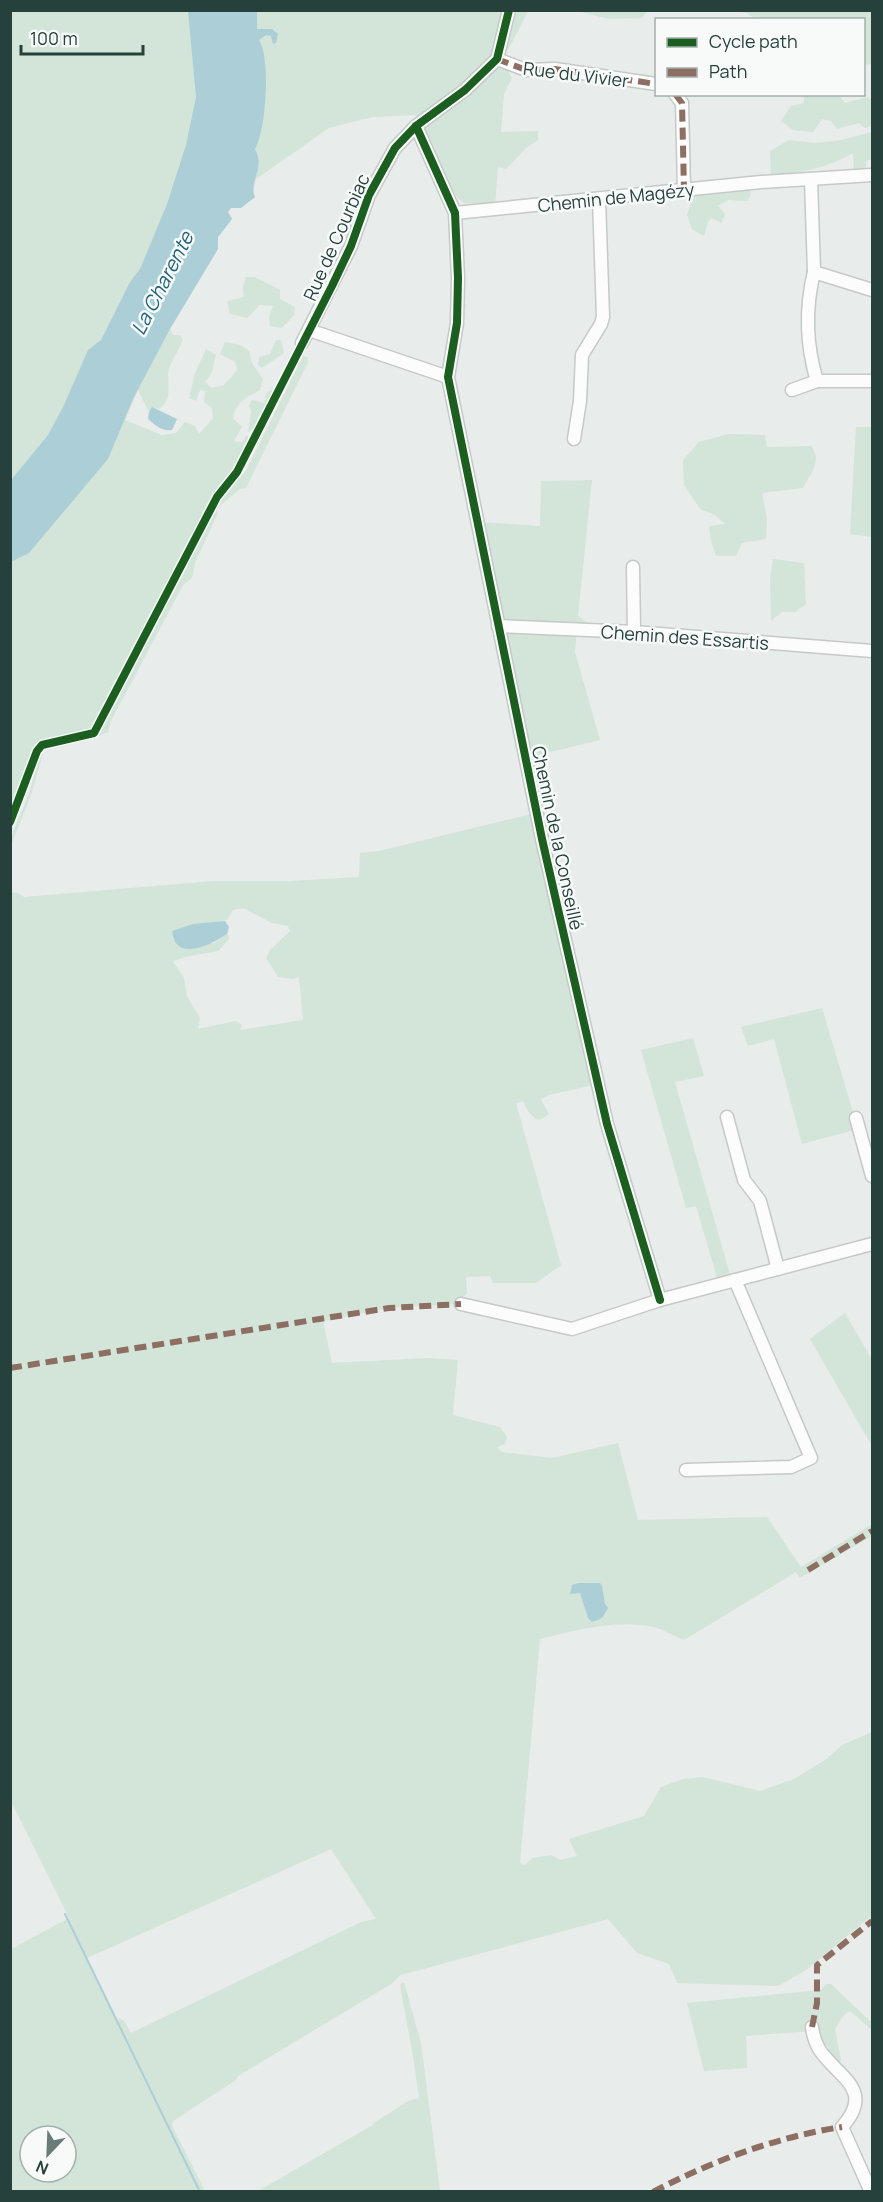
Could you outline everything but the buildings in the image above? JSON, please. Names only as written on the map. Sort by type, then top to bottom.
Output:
[{"type":"street","points":[[497,59],[509,10]]},
{"type":"street","name":"Rue du Vivier","points":[[497,59],[526,70],[555,69],[655,84]]},
{"type":"street","name":"Rue de Courbiac","points":[[302,343],[351,246],[369,195],[395,148],[416,126],[465,90],[497,59]]},
{"type":"street","points":[[677,96],[682,103],[684,190]]},
{"type":"street","points":[[309,330],[448,377],[457,323],[458,278],[455,213],[416,126]]},
{"type":"street","name":"Chemin de Magézy","points":[[455,213],[684,190],[873,175]]},
{"type":"street","points":[[811,179],[814,272],[808,296],[809,355],[817,381]]},
{"type":"street","points":[[574,439],[580,401],[582,355],[603,317],[599,199]]},
{"type":"street","points":[[814,272],[873,290]]},
{"type":"street","name":"Chemin de la Conseillé","points":[[448,377],[542,839],[607,1124],[660,1299]]},
{"type":"street","points":[[792,390],[817,381],[873,381]]},
{"type":"street","points":[[633,567],[634,632]]},
{"type":"street","name":"Chemin des Essartis","points":[[498,626],[634,632],[873,651]]},
{"type":"street","points":[[728,1117],[744,1180],[760,1201],[778,1269]]},
{"type":"street","points":[[856,1118],[873,1176]]},
{"type":"street","points":[[461,1304],[572,1329],[660,1299],[873,1244]]},
{"type":"street","points":[[686,1470],[791,1467],[811,1458],[735,1280]]},
{"type":"street","points":[[812,2026],[814,2039],[820,2050],[853,2085],[855,2100],[852,2111],[842,2127],[871,2192]]},
{"type":"green space","points":[[648,10],[642,18],[609,19],[577,11]]},
{"type":"green space","points":[[11,11],[528,11],[508,50],[502,42],[497,59],[499,67],[505,66],[512,78],[504,94],[501,132],[538,131],[538,140],[526,148],[506,169],[498,167],[495,205],[464,203],[456,196],[415,115],[372,117],[329,128],[256,179],[253,193],[255,197],[241,208],[231,208],[228,212],[232,219],[218,237],[218,249],[170,329],[173,335],[180,335],[183,340],[170,366],[167,399],[159,409],[152,407],[149,412],[138,390],[125,420],[162,435],[176,433],[185,422],[195,426],[199,434],[213,418],[212,408],[204,402],[205,391],[200,390],[196,401],[189,398],[195,373],[206,349],[216,355],[211,374],[205,382],[212,388],[224,385],[237,370],[235,362],[220,354],[225,342],[240,345],[249,351],[252,363],[263,379],[260,390],[240,404],[233,418],[242,427],[234,441],[242,442],[247,435],[251,439],[217,497],[94,733],[42,745],[37,751],[11,822]]},
{"type":"green space","points":[[733,11],[872,11],[872,64],[865,65],[865,18],[754,18],[747,13]]},
{"type":"green space","points":[[804,96],[840,96],[845,103],[868,97],[872,100],[872,126],[865,128],[859,123],[837,129],[831,121],[822,119],[813,132],[793,130],[781,121],[791,106],[804,103]]},
{"type":"green space","points":[[871,132],[872,160],[867,160],[865,171],[854,172],[853,153],[813,169],[771,175],[770,151],[789,140],[815,143],[842,140]]},
{"type":"green space","points":[[747,184],[751,194],[747,201],[728,200],[718,206],[725,214],[721,223],[712,218],[708,222],[704,236],[692,229],[687,215],[696,189]]},
{"type":"green space","points":[[246,277],[255,277],[280,290],[280,299],[295,307],[294,315],[282,328],[270,326],[269,318],[273,306],[260,305],[247,318],[230,314],[227,301],[244,297],[243,287]]},
{"type":"green space","points":[[276,340],[281,340],[284,353],[262,368],[258,365],[259,357],[270,354]]},
{"type":"green space","points":[[303,356],[307,357],[308,362],[246,488],[240,489],[216,509],[218,513],[195,563],[192,578],[183,585],[111,721],[108,732],[99,736],[100,729],[186,569],[212,515],[229,487],[246,471]]},
{"type":"green space","points":[[272,390],[274,394],[258,425],[248,432],[251,411],[249,405],[252,400],[264,403],[267,392]]},
{"type":"green space","points":[[856,427],[872,427],[872,537],[850,534]]},
{"type":"green space","points":[[729,434],[765,435],[767,447],[811,446],[816,462],[803,488],[762,493],[767,519],[766,539],[742,543],[736,556],[716,556],[709,526],[725,524],[715,515],[700,509],[684,485],[683,460],[699,442]]},
{"type":"green space","points":[[592,480],[578,616],[589,624],[590,630],[577,630],[575,652],[600,740],[525,758],[477,522],[540,526],[541,481]]},
{"type":"green space","points":[[773,559],[804,563],[806,604],[795,612],[782,612],[771,621],[770,580]]},
{"type":"green space","points":[[40,754],[43,754],[31,795],[11,845],[11,837],[29,794]]},
{"type":"green space","points":[[532,814],[598,1084],[549,1095],[541,1099],[549,1114],[540,1120],[531,1115],[523,1101],[516,1103],[561,1265],[536,1283],[493,1283],[490,1276],[466,1277],[467,1293],[457,1304],[389,1308],[323,1321],[332,1363],[428,1358],[458,1360],[453,1415],[500,1427],[507,1437],[505,1444],[497,1447],[502,1452],[552,1458],[618,1443],[638,1520],[767,1517],[801,1567],[872,1524],[872,1536],[800,1578],[796,1572],[684,1640],[654,1627],[625,1624],[596,1627],[540,1639],[520,1863],[525,1865],[532,1858],[551,1855],[561,1860],[577,1856],[569,1839],[644,1816],[661,1787],[684,1779],[703,1777],[760,1791],[794,1779],[828,1758],[842,1745],[872,1732],[872,1915],[806,1970],[778,1986],[677,1983],[669,1964],[637,1953],[608,1919],[401,1975],[391,1984],[238,2076],[236,2080],[173,2121],[172,2126],[205,2191],[11,2191],[11,1949],[69,1918],[11,1801],[10,892],[24,897],[214,881],[290,881],[359,877],[360,853],[379,851]],"holes":[[[243,908],[272,923],[288,926],[290,931],[270,950],[266,958],[278,977],[293,979],[299,977],[303,1020],[240,1030],[242,1025],[236,1021],[198,1029],[200,1018],[187,996],[184,978],[173,961],[218,951],[230,938],[227,934],[214,943],[180,947],[173,939],[172,931],[227,920],[233,910]],[[331,1849],[376,1919],[361,1922],[131,2033],[124,2021],[119,2018],[117,2020],[87,1958]]]},
{"type":"green space","points":[[822,1008],[858,1129],[802,1144],[774,1039],[748,1046],[741,1027]]},
{"type":"green space","points":[[693,1038],[704,1076],[675,1082],[731,1278],[718,1281],[696,1206],[686,1208],[641,1050]]},
{"type":"green space","points":[[845,1313],[872,1360],[872,1446],[810,1339]]},
{"type":"green space","points":[[404,1982],[421,2043],[440,2191],[258,2191],[373,2125],[408,2101],[419,2098],[400,1985]]},
{"type":"green space","points":[[826,1984],[831,1984],[872,2023],[872,2030],[850,2011],[843,2016],[835,2029],[841,2060],[836,2064],[830,2057],[828,2046],[824,2046],[815,2030],[814,2018],[813,2031],[746,2036],[747,2068],[704,2071],[687,2003],[821,1990]]},
{"type":"water","name":"La Charente","points":[[188,11],[257,11],[257,29],[272,29],[278,34],[276,43],[273,44],[271,36],[266,35],[259,40],[265,62],[266,94],[262,127],[255,149],[259,162],[253,191],[255,197],[241,208],[231,208],[228,212],[232,219],[218,237],[218,249],[170,329],[133,399],[108,459],[29,553],[11,562],[11,480],[48,435],[88,350],[101,340],[130,282],[140,269],[167,204],[186,145],[196,97]]},
{"type":"water","points":[[152,407],[177,419],[172,430],[162,429],[148,419]]},
{"type":"water","points":[[225,921],[229,927],[227,934],[195,949],[180,947],[172,931],[193,924]]},
{"type":"water","points":[[600,1583],[608,1608],[602,1618],[592,1622],[588,1618],[580,1593],[570,1594],[572,1585]]},
{"type":"waterway","points":[[65,1914],[200,2192]]},
{"type":"marked path","points":[[497,59],[526,70],[555,69],[655,84]]},
{"type":"marked path","points":[[677,96],[682,103],[684,190]]},
{"type":"marked path","points":[[10,1368],[389,1308],[461,1304]]},
{"type":"marked path","points":[[808,1570],[872,1531]]},
{"type":"marked path","points":[[812,2027],[817,2003],[817,1965],[872,1921]]},
{"type":"marked path","points":[[653,2192],[721,2160],[793,2137],[842,2127]]},
{"type":"cycle path","points":[[10,822],[37,751],[42,745],[94,733],[217,497],[237,472],[332,286],[351,246],[369,195],[395,148],[416,126],[465,90],[497,59],[509,10]]},
{"type":"cycle path","points":[[416,126],[455,213],[458,278],[457,323],[448,377],[542,839],[607,1124],[660,1300]]}]
